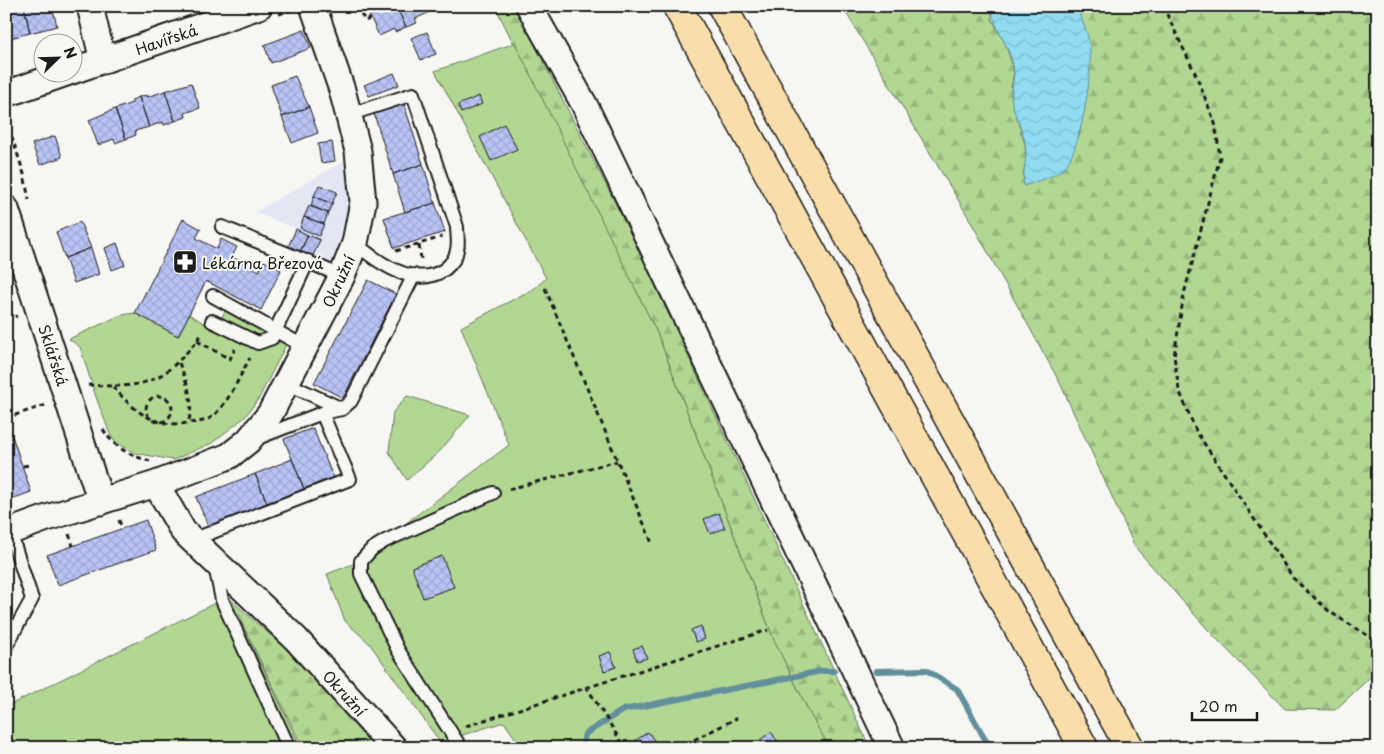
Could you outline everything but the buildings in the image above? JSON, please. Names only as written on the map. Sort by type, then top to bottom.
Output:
[{"type":"highway","points":[[677,6],[1084,748]]},
{"type":"highway","points":[[722,6],[1130,748]]},
{"type":"street","points":[[90,6],[103,60]]},
{"type":"street","name":"Havířská","points":[[82,67],[259,6]]},
{"type":"street","name":"Okružní","points":[[8,533],[47,518],[101,502],[156,473],[229,456],[248,441],[270,414],[342,276],[355,243],[363,202],[358,151],[313,6]]},
{"type":"street","points":[[529,6],[588,113],[892,748]]},
{"type":"street","points":[[6,94],[40,82]]},
{"type":"street","name":"Sklářská","points":[[18,205],[101,502]]},
{"type":"street","name":"Okružní","points":[[156,473],[183,531],[296,638],[394,748]]},
{"type":"lane","points":[[348,114],[413,94],[457,227],[457,250],[448,266],[431,275],[414,275],[395,270],[373,258],[355,243]]},
{"type":"lane","points":[[222,227],[342,276]]},
{"type":"lane","points":[[212,321],[258,343],[272,338],[308,261]]},
{"type":"lane","points":[[248,441],[322,413],[342,409],[351,401],[414,275]]},
{"type":"lane","points":[[213,296],[306,347]]},
{"type":"lane","points":[[286,383],[342,409]]},
{"type":"lane","points":[[192,540],[350,479],[322,413]]},
{"type":"lane","points":[[461,748],[398,650],[361,574],[361,561],[372,549],[385,541],[494,493]]},
{"type":"lane","points":[[6,646],[32,599],[8,533]]},
{"type":"lane","points":[[214,561],[222,600],[289,748]]},
{"type":"path","points":[[357,6],[364,21],[371,18]]},
{"type":"path","points":[[1163,6],[1196,76],[1215,123],[1220,157],[1184,294],[1174,356],[1179,390],[1196,431],[1293,578],[1330,612],[1378,642]]},
{"type":"path","points":[[6,119],[24,174],[18,205]]},
{"type":"path","points":[[390,252],[450,235]]},
{"type":"path","points":[[545,288],[652,542]]},
{"type":"path","points":[[6,320],[20,315]]},
{"type":"path","points":[[87,385],[113,387],[136,385],[167,372],[179,362],[212,321]]},
{"type":"path","points":[[196,341],[230,358],[243,336]]},
{"type":"path","points":[[113,387],[130,405],[153,420],[178,426],[199,423],[212,417],[225,403],[258,343]]},
{"type":"path","points":[[179,362],[190,397],[191,413],[188,424]]},
{"type":"path","points":[[85,377],[90,394]]},
{"type":"path","points":[[155,396],[163,396],[172,404],[172,413],[162,422],[153,420],[147,414],[148,402],[155,396]]},
{"type":"path","points":[[6,418],[51,403]]},
{"type":"path","points":[[99,422],[109,440],[156,473]]},
{"type":"path","points":[[494,493],[617,461]]},
{"type":"path","points":[[23,466],[29,465]]},
{"type":"path","points":[[67,529],[73,546]]},
{"type":"path","points":[[449,731],[586,686],[768,630]]},
{"type":"path","points":[[586,686],[625,748]]},
{"type":"path","points":[[678,748],[737,718]]},
{"type":"shaded area","points":[[346,160],[350,198],[340,241],[328,270],[288,247],[296,229],[255,212]]},
{"type":"green space","points":[[495,6],[515,6],[636,244],[870,748],[830,748],[811,716],[773,638],[658,335]]},
{"type":"green space","points":[[842,6],[992,6],[992,19],[1005,43],[1014,71],[1011,88],[1025,144],[1026,162],[1023,174],[1025,186],[1079,137],[1084,71],[1082,36],[1077,6],[1378,6],[1378,670],[1335,710],[1285,709],[1209,631],[1135,547],[1060,383],[966,213]]},
{"type":"green space","points":[[515,43],[658,335],[773,638],[811,716],[830,748],[522,748],[504,722],[440,742],[369,643],[345,621],[327,574],[358,562],[509,445],[461,327],[535,288],[546,278],[435,71]]},
{"type":"green space","points":[[225,311],[287,343],[259,398],[245,417],[212,443],[173,460],[135,453],[115,442],[96,397],[80,347],[69,339],[121,315],[135,313],[178,336],[189,314],[215,330]]},
{"type":"green space","points":[[407,396],[470,415],[440,451],[407,480],[389,452],[393,412]]},
{"type":"green space","points":[[229,596],[301,748],[6,748],[6,707]]},
{"type":"green space","points":[[230,599],[300,661],[375,748],[303,748]]},
{"type":"water","points":[[992,6],[1077,6],[1090,45],[1089,77],[1084,113],[1075,147],[1069,160],[1059,172],[1024,186],[1026,149],[1023,133],[1012,103],[1013,63],[995,23]]},
{"type":"waterway","points":[[876,671],[926,670],[957,689],[990,748]]},
{"type":"waterway","points":[[582,748],[585,734],[623,710],[822,671],[834,671]]},
{"type":"place","name":"Lékárna Březová","points":[[185,262]]}]
